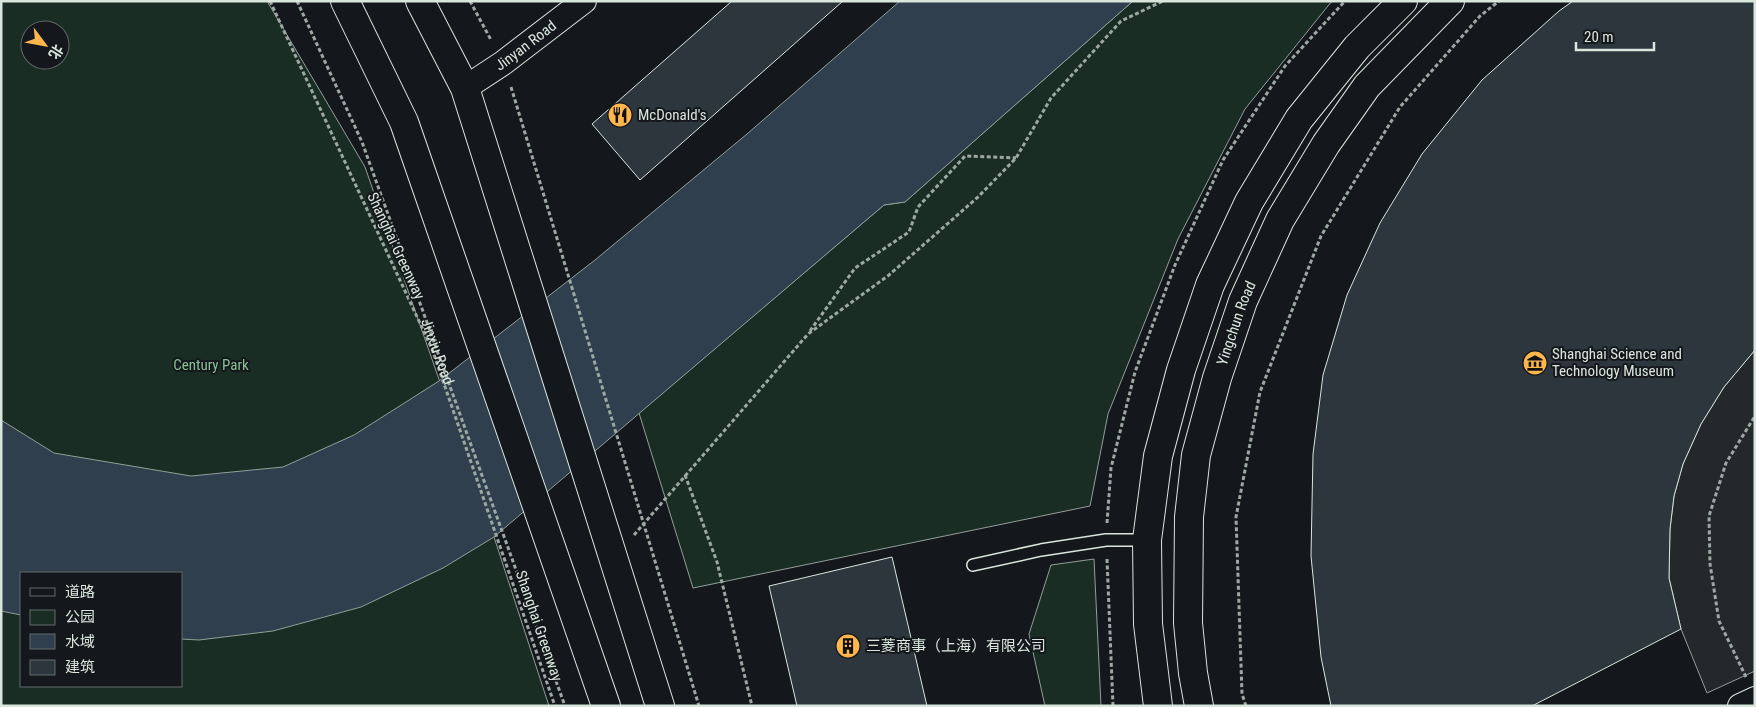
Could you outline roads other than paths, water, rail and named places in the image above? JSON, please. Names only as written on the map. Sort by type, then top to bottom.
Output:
[{"type":"street","points":[[345,1],[404,122],[606,706]]},
{"type":"street","points":[[420,1],[465,88],[660,706]]},
{"type":"street","name":"Jinyan Road","points":[[465,88],[503,63],[584,1]]},
{"type":"street","points":[[1158,706],[1148,624],[1147,540],[1158,456],[1181,370],[1210,285],[1249,202],[1300,119],[1357,47],[1403,1]]},
{"type":"street","name":"Yingchun Road","points":[[1199,706],[1192,673],[1188,623],[1189,517],[1196,456],[1217,378],[1243,301],[1280,220],[1326,144],[1367,86],[1450,1]]},
{"type":"street","points":[[1740,706],[1752,690]]},
{"type":"lane","points":[[973,565],[1050,548],[1106,540],[1147,540]]},
{"type":"water","points":[[900,1],[1133,1],[905,202],[884,205],[494,537],[443,568],[361,607],[273,631],[199,640],[182,639],[182,572],[20,572],[20,615],[1,611],[1,420],[54,453],[191,476],[283,467],[354,435],[439,381],[595,260],[747,134]]},
{"type":"place","name":"McDonald's","points":[[620,115]]},
{"type":"place","name":"Shanghai Science and Technology Museum","points":[[1535,363]]},
{"type":"place","name":"三菱商事（上海）有限公司","points":[[848,646]]},
{"type":"park label","name":"Century Park","points":[[211,365]]}]
